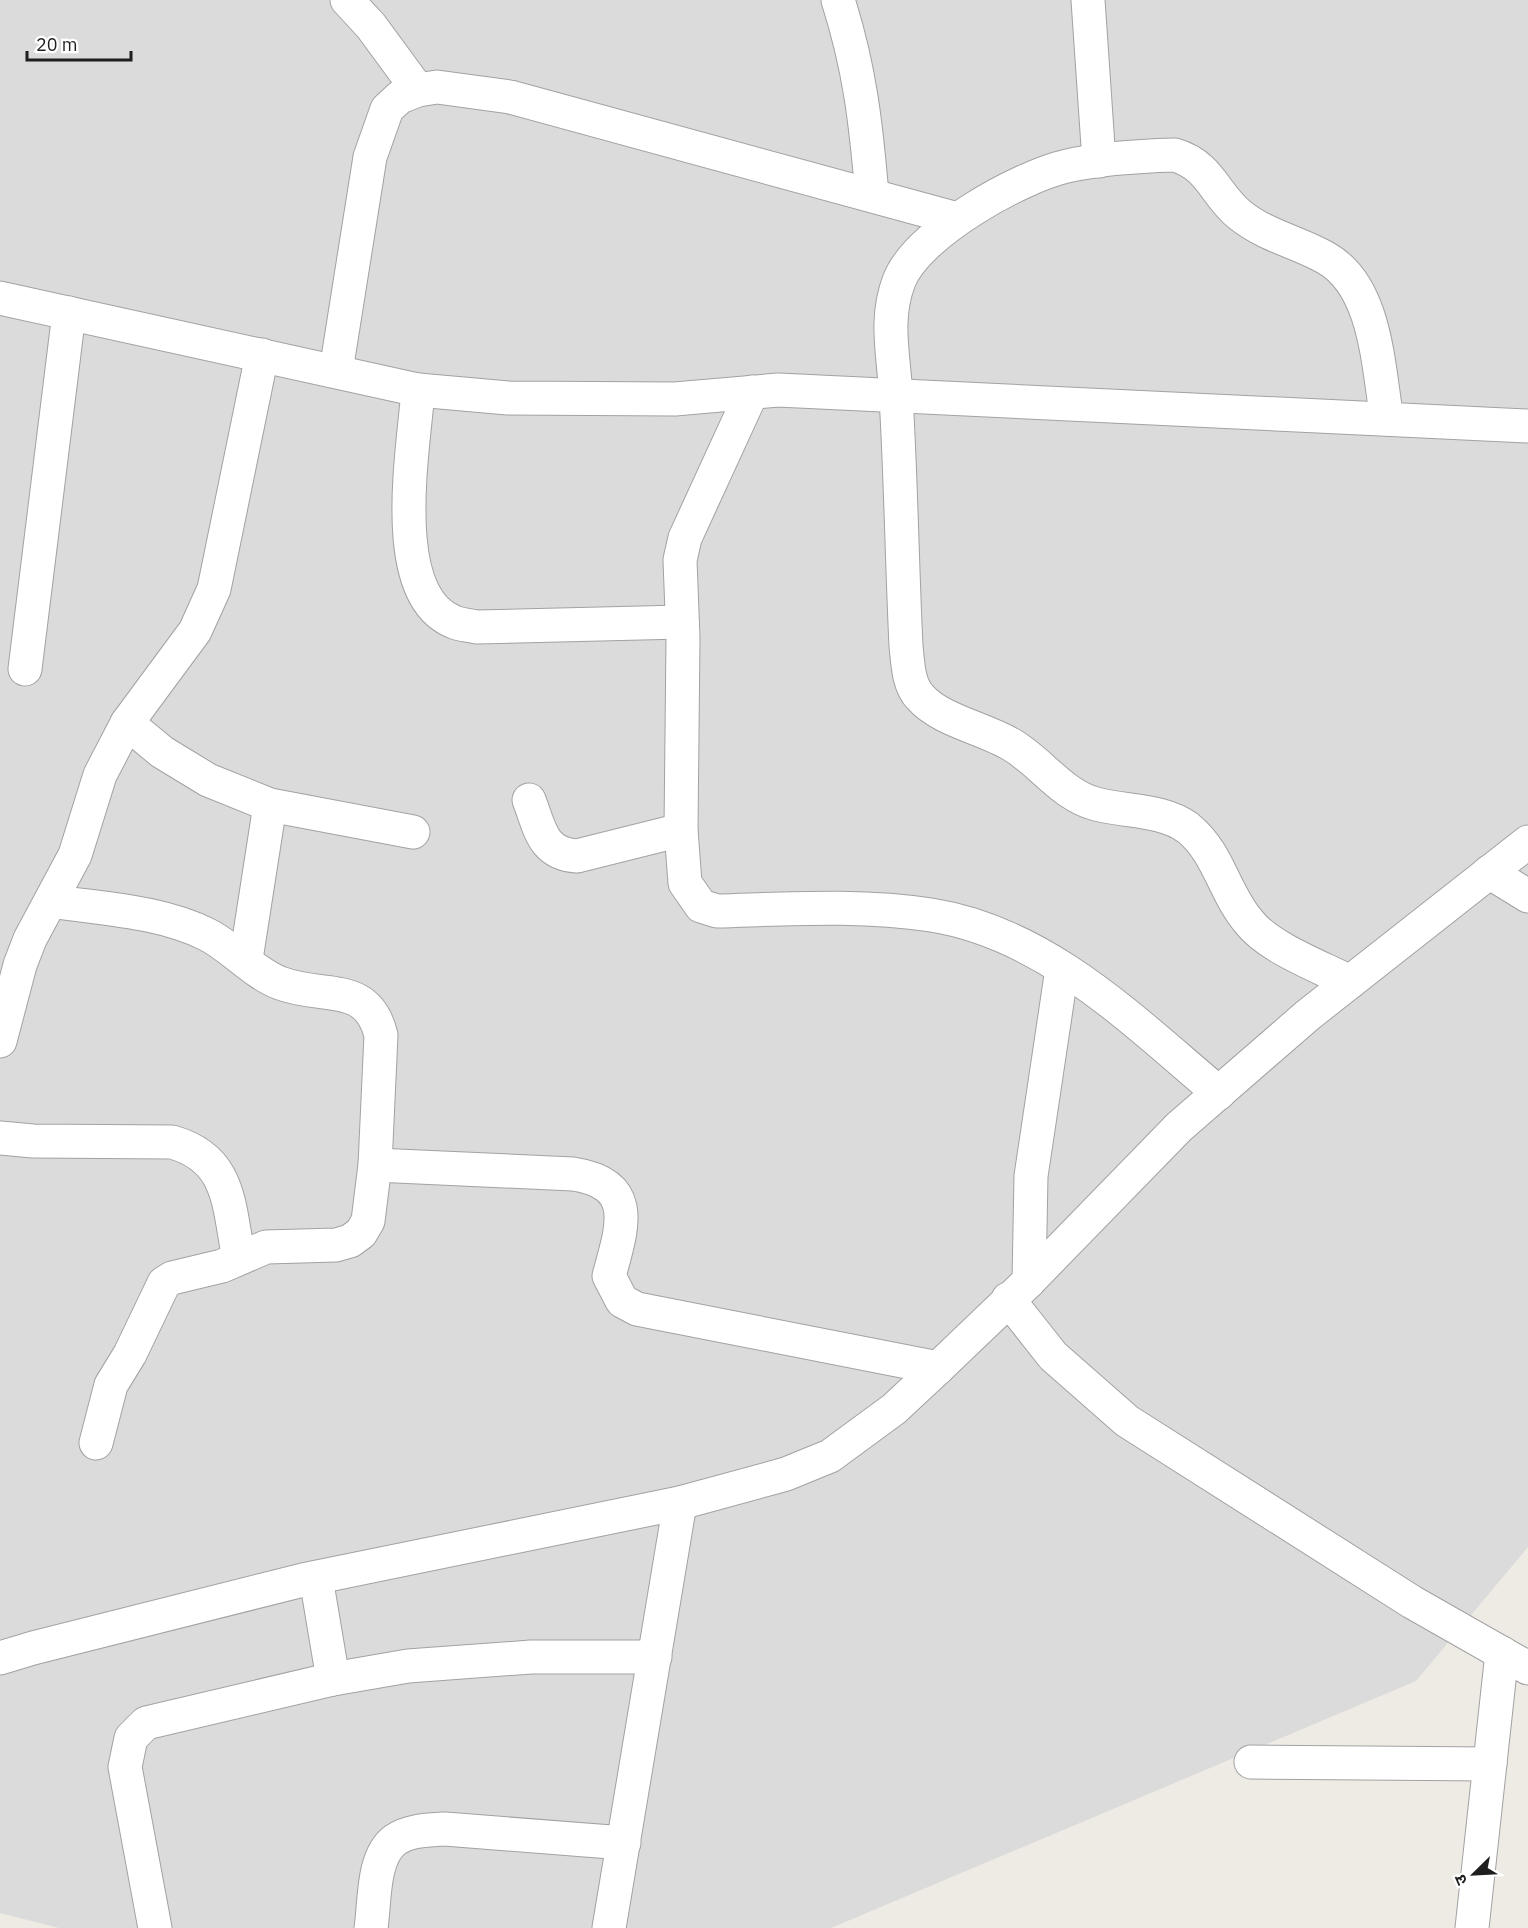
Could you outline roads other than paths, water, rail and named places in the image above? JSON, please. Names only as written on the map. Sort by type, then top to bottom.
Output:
[{"type":"street","points":[[348,0],[371,26],[418,90]]},
{"type":"street","points":[[838,0],[858,69],[865,108],[872,195]]},
{"type":"street","points":[[1088,0],[1099,161]]},
{"type":"street","points":[[336,371],[370,157],[387,109],[400,97],[418,90],[437,87],[510,98],[957,219]]},
{"type":"street","points":[[1350,982],[1269,940],[1250,924],[1236,904],[1204,842],[1185,826],[1150,813],[1096,804],[1070,793],[1012,745],[934,711],[918,696],[910,680],[906,646],[896,395],[889,341],[891,309],[899,280],[908,261],[923,245],[957,219],[1038,176],[1067,166],[1175,155],[1191,160],[1202,168],[1240,215],[1257,227],[1326,258],[1341,270],[1361,300],[1368,318],[1387,419]]},
{"type":"street","points":[[0,298],[418,390],[508,398],[675,399],[778,390],[1528,426]]},
{"type":"street","points":[[25,669],[69,313]]},
{"type":"street","points":[[0,1041],[20,965],[30,939],[75,855],[100,775],[127,723],[195,631],[214,588],[262,355]]},
{"type":"street","points":[[418,390],[408,523],[411,561],[418,585],[435,608],[453,622],[476,627],[682,622]]},
{"type":"street","points":[[752,392],[685,538],[680,560],[681,831],[685,883],[701,906],[717,910],[882,910],[933,915],[975,925],[1034,950],[1101,994],[1219,1093]]},
{"type":"street","points":[[127,723],[162,752],[208,780],[270,805],[413,832]]},
{"type":"street","points":[[529,800],[550,848],[560,855],[577,856],[681,831]]},
{"type":"street","points":[[246,959],[270,805]]},
{"type":"street","points":[[0,1658],[316,1578],[680,1503],[786,1474],[830,1456],[894,1409],[938,1368],[1179,1127],[1350,982],[1528,842]]},
{"type":"street","points":[[1490,872],[1528,896]]},
{"type":"street","points":[[51,901],[182,923],[209,935],[278,983],[300,990],[354,998],[366,1004],[376,1015],[381,1035],[375,1165],[368,1221],[361,1233],[350,1241],[336,1245],[266,1247],[214,1269],[172,1278],[164,1282],[130,1354],[111,1385],[96,1443]]},
{"type":"street","points":[[1062,969],[1031,1176],[1018,1290],[1053,1356],[1127,1421],[1412,1602],[1515,1660],[1490,1764],[1472,1928]]},
{"type":"street","points":[[0,1138],[33,1141],[172,1142],[191,1148],[213,1164],[222,1178],[239,1258]]},
{"type":"street","points":[[375,1165],[595,1177],[613,1191],[620,1206],[623,1225],[609,1276],[622,1301],[637,1309],[938,1368]]},
{"type":"street","points":[[609,1928],[680,1503]]},
{"type":"street","points":[[316,1578],[333,1679]]},
{"type":"street","points":[[154,1928],[126,1767],[131,1738],[146,1723],[333,1679],[408,1666],[484,1660],[655,1657]]},
{"type":"street","points":[[1251,1762],[1490,1764]]},
{"type":"street","points":[[371,1928],[380,1862],[395,1840],[416,1832],[445,1828],[624,1842]]}]
